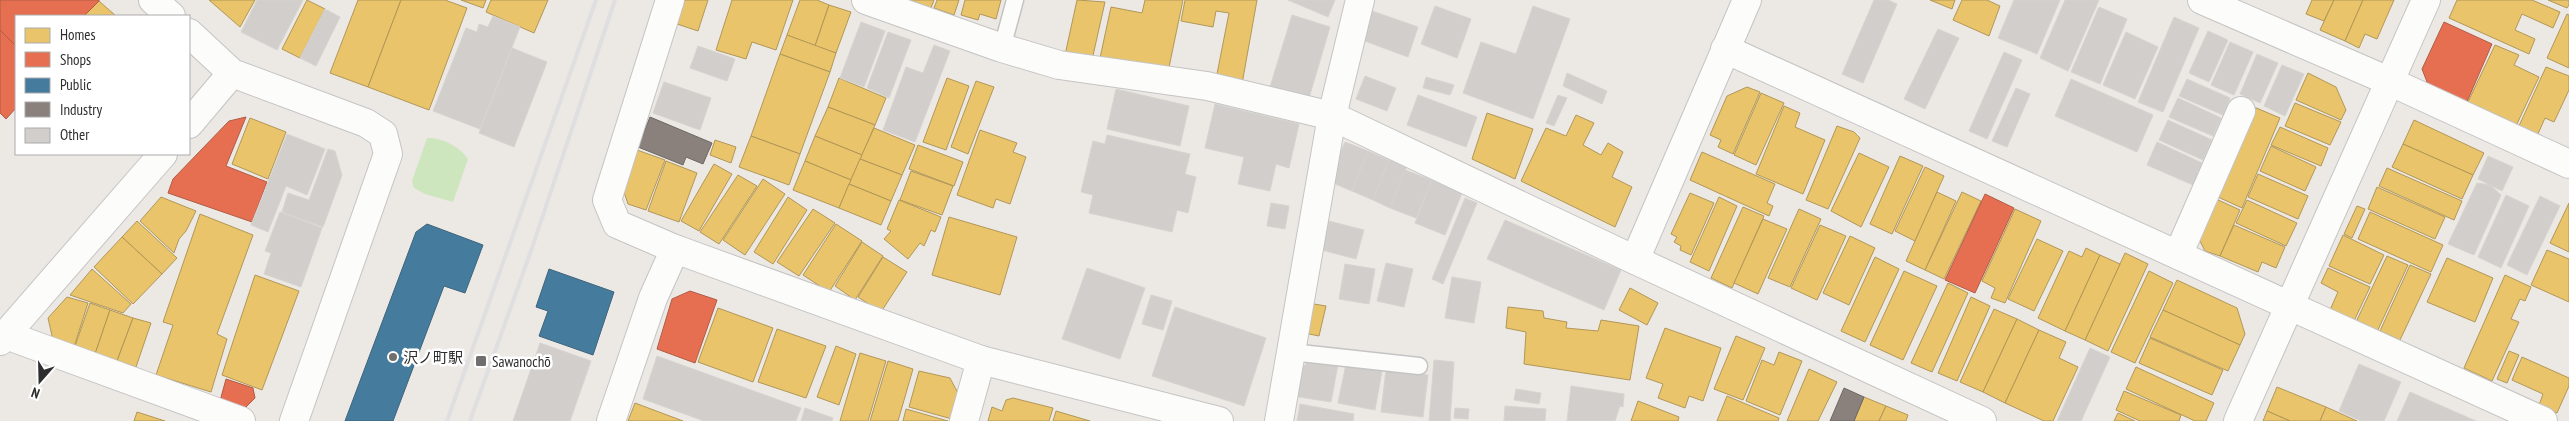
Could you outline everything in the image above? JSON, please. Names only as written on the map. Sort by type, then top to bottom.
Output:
[{"type":"street","points":[[153,0],[170,15]]},
{"type":"street","points":[[670,0],[607,200],[617,224],[675,249],[981,360],[1219,421]]},
{"type":"street","points":[[866,0],[1059,66],[1207,86],[1332,116],[1635,260],[1982,421]]},
{"type":"street","points":[[1279,421],[1332,116],[1360,0]]},
{"type":"street","points":[[1635,260],[1747,0]]},
{"type":"street","points":[[2202,0],[2391,82],[2569,164]]},
{"type":"street","points":[[2238,421],[2426,0]]},
{"type":"street","points":[[190,34],[232,74],[366,123],[383,134],[388,154],[294,421]]},
{"type":"street","points":[[1725,49],[2543,421]]},
{"type":"street","points":[[190,123],[232,74]]},
{"type":"street","points":[[2178,255],[2241,111]]},
{"type":"street","points":[[161,155],[3,338],[241,421]]},
{"type":"street","points":[[611,421],[653,298],[675,249]]},
{"type":"street","points":[[964,421],[981,360]]},
{"type":"lane","points":[[1002,48],[1015,0]]},
{"type":"lane","points":[[1291,352],[1419,366]]},
{"type":"green space","points":[[427,138],[439,139],[450,144],[468,159],[453,202],[425,194],[414,188],[412,181]]},
{"type":"building: Homes","points":[[209,0],[255,0],[240,27]]},
{"type":"building: Homes","points":[[307,0],[325,9],[300,58],[282,49]]},
{"type":"building: Homes","points":[[358,0],[401,0],[368,87],[330,73]]},
{"type":"building: Homes","points":[[401,0],[445,0],[467,8],[429,110],[368,87]]},
{"type":"building: Homes","points":[[461,0],[486,0],[483,8]]},
{"type":"building: Homes","points":[[491,0],[548,0],[534,33],[486,12]]},
{"type":"building: Homes","points":[[685,0],[708,0],[698,31],[677,24]]},
{"type":"building: Homes","points":[[732,0],[793,0],[776,50],[752,42],[746,59],[716,50]]},
{"type":"building: Homes","points":[[800,0],[817,0],[829,5],[815,46],[787,35]]},
{"type":"building: Homes","points":[[909,0],[934,0],[931,8]]},
{"type":"building: Homes","points":[[937,0],[959,0],[954,15],[934,8]]},
{"type":"building: Homes","points":[[965,0],[1001,0],[996,19],[980,14],[978,20],[961,15]]},
{"type":"building: Homes","points":[[1077,0],[1105,2],[1092,60],[1065,55]]},
{"type":"building: Homes","points":[[1145,0],[1183,0],[1168,72],[1100,58],[1111,7],[1142,13]]},
{"type":"building: Homes","points":[[1185,0],[1257,0],[1242,84],[1216,79],[1229,13],[1216,11],[1213,27],[1181,21]]},
{"type":"building: Homes","points":[[1930,0],[1955,0],[1952,9]]},
{"type":"building: Homes","points":[[1962,0],[1987,0],[2000,6],[1989,36],[1953,20]]},
{"type":"building: Homes","points":[[2312,0],[2334,0],[2324,21],[2306,14]]},
{"type":"building: Homes","points":[[2334,0],[2363,0],[2345,41],[2320,30]]},
{"type":"building: Homes","points":[[2363,0],[2394,0],[2377,39],[2365,34],[2359,48],[2345,41]]},
{"type":"building: Homes","points":[[2457,0],[2532,0],[2560,12],[2553,28],[2522,14],[2515,30],[2535,39],[2529,54],[2449,18]]},
{"type":"building: Homes","points":[[2548,0],[2569,0],[2569,5],[2567,8]]},
{"type":"building: Homes","points":[[99,1],[115,15],[85,15]]},
{"type":"building: Homes","points":[[829,5],[851,12],[836,53],[815,46]]},
{"type":"building: Homes","points":[[2567,14],[2569,15],[2569,68],[2547,58]]},
{"type":"building: Homes","points":[[787,35],[836,53],[830,72],[780,54]]},
{"type":"building: Homes","points":[[2495,45],[2519,55],[2514,65],[2539,77],[2516,126],[2467,104]]},
{"type":"building: Homes","points":[[780,54],[830,72],[800,154],[751,136]]},
{"type":"building: Homes","points":[[2546,67],[2569,76],[2569,90],[2554,122],[2545,118],[2537,136],[2518,128]]},
{"type":"building: Homes","points":[[2308,73],[2336,87],[2346,110],[2341,120],[2296,100]]},
{"type":"building: Homes","points":[[839,78],[886,98],[875,125],[828,107]]},
{"type":"building: Homes","points":[[947,78],[969,86],[946,150],[923,142]]},
{"type":"building: Homes","points":[[976,81],[994,87],[968,154],[951,147]]},
{"type":"building: Homes","points":[[1747,87],[1760,92],[1733,154],[1718,147],[1721,140],[1710,135],[1727,96]]},
{"type":"building: Homes","points":[[1761,93],[1784,103],[1756,165],[1734,155]]},
{"type":"building: Homes","points":[[2295,103],[2341,122],[2330,145],[2285,126]]},
{"type":"building: Homes","points":[[1784,106],[1800,113],[1795,127],[1825,140],[1803,194],[1756,174]]},
{"type":"building: Homes","points":[[828,107],[875,125],[862,155],[815,136]]},
{"type":"building: Homes","points":[[2254,107],[2280,118],[2242,208],[2218,197]]},
{"type":"building: Homes","points":[[1487,113],[1533,129],[1515,179],[1472,159]]},
{"type":"building: Homes","points":[[1576,115],[1594,123],[1583,145],[1601,155],[1608,143],[1623,152],[1612,177],[1632,187],[1615,227],[1521,181],[1546,128],[1566,136]]},
{"type":"building: Homes","points":[[250,118],[286,132],[268,179],[232,164]]},
{"type":"building: Homes","points":[[2414,120],[2484,153],[2473,175],[2403,144]]},
{"type":"building: Homes","points":[[1837,126],[1854,132],[1860,138],[1828,209],[1806,200]]},
{"type":"building: Homes","points":[[2280,127],[2328,148],[2321,166],[2271,145]]},
{"type":"building: Homes","points":[[874,128],[915,145],[902,175],[860,159]]},
{"type":"building: Homes","points":[[980,130],[1017,143],[1013,152],[1026,157],[1010,204],[996,199],[993,208],[957,195]]},
{"type":"building: Homes","points":[[751,136],[800,154],[789,185],[739,167]]},
{"type":"building: Homes","points":[[815,136],[862,155],[851,180],[805,161]]},
{"type":"building: Homes","points":[[715,140],[736,147],[731,163],[710,155]]},
{"type":"building: Homes","points":[[2403,144],[2473,175],[2462,199],[2392,167]]},
{"type":"building: Homes","points":[[918,145],[963,162],[954,186],[909,169]]},
{"type":"building: Homes","points":[[2271,146],[2316,167],[2305,191],[2260,171]]},
{"type":"building: Homes","points":[[637,150],[665,160],[646,210],[628,204],[622,186]]},
{"type":"building: Homes","points":[[1702,152],[1775,184],[1767,203],[1773,206],[1769,216],[1690,180]]},
{"type":"building: Homes","points":[[1859,153],[1889,167],[1861,227],[1831,211]]},
{"type":"building: Homes","points":[[1900,156],[1923,166],[1892,234],[1870,224]]},
{"type":"building: Homes","points":[[860,159],[902,175],[891,201],[849,184]]},
{"type":"building: Homes","points":[[666,161],[697,173],[679,222],[648,211]]},
{"type":"building: Homes","points":[[805,161],[851,180],[839,208],[793,190]]},
{"type":"building: Homes","points":[[714,164],[732,174],[699,231],[681,221]]},
{"type":"building: Homes","points":[[1925,167],[1944,176],[1915,241],[1895,231]]},
{"type":"building: Homes","points":[[2387,168],[2462,201],[2454,220],[2379,186]]},
{"type":"building: Homes","points":[[911,171],[953,186],[942,215],[900,200]]},
{"type":"building: Homes","points":[[2258,174],[2308,196],[2298,219],[2248,197]]},
{"type":"building: Homes","points":[[738,175],[757,186],[719,244],[700,232]]},
{"type":"building: Homes","points":[[763,179],[785,194],[745,255],[723,240]]},
{"type":"building: Homes","points":[[849,184],[891,201],[881,225],[839,208]]},
{"type":"building: Homes","points":[[2377,187],[2445,217],[2435,239],[2368,209]]},
{"type":"building: Homes","points":[[1937,192],[1956,201],[1925,270],[1906,261]]},
{"type":"building: Homes","points":[[1962,192],[1981,201],[1944,279],[1925,270]]},
{"type":"building: Homes","points":[[1690,193],[1714,203],[1691,255],[1680,250],[1681,246],[1674,242],[1677,237],[1671,234]]},
{"type":"building: Homes","points":[[161,197],[196,211],[186,231],[179,239],[174,253],[140,221]]},
{"type":"building: Homes","points":[[788,197],[807,210],[773,264],[754,252]]},
{"type":"building: Homes","points":[[1719,197],[1737,206],[1709,271],[1690,262]]},
{"type":"building: Homes","points":[[2216,199],[2240,210],[2220,256],[2205,251],[2199,239]]},
{"type":"building: Homes","points":[[899,200],[941,217],[935,232],[931,230],[924,246],[920,243],[908,259],[884,239],[891,231],[887,229]]},
{"type":"building: Homes","points":[[2247,200],[2297,223],[2286,246],[2236,223]]},
{"type":"building: Homes","points":[[2569,203],[2569,252],[2550,243]]},
{"type":"building: Homes","points":[[2357,206],[2365,209],[2352,238],[2344,234]]},
{"type":"building: Homes","points":[[1743,207],[1764,216],[1732,288],[1711,278]]},
{"type":"building: Homes","points":[[813,209],[835,223],[799,276],[777,262]]},
{"type":"building: Homes","points":[[1799,209],[1821,219],[1790,287],[1768,278]]},
{"type":"building: Homes","points":[[2015,209],[2041,221],[2005,303],[1991,298],[1995,288],[1982,281]]},
{"type":"building: Homes","points":[[2370,212],[2443,245],[2431,272],[2358,239]]},
{"type":"building: Homes","points":[[200,214],[253,235],[217,334],[227,339],[211,392],[156,375],[173,325],[163,322]]},
{"type":"building: Homes","points":[[949,217],[1017,237],[1000,295],[932,275]]},
{"type":"building: Homes","points":[[1763,219],[1787,229],[1758,294],[1734,283]]},
{"type":"building: Homes","points":[[137,221],[177,258],[162,274],[122,237]]},
{"type":"building: Homes","points":[[836,224],[862,241],[829,292],[803,275]]},
{"type":"building: Homes","points":[[1820,225],[1846,236],[1817,300],[1791,288]]},
{"type":"building: Homes","points":[[2234,225],[2285,247],[2276,268],[2262,262],[2258,272],[2220,256]]},
{"type":"building: Homes","points":[[2343,235],[2384,255],[2370,284],[2329,266]]},
{"type":"building: Homes","points":[[1850,236],[1875,248],[1849,305],[1823,293]]},
{"type":"building: Homes","points":[[122,237],[162,274],[133,304],[94,267]]},
{"type":"building: Homes","points":[[2037,239],[2063,251],[2034,311],[2008,299]]},
{"type":"building: Homes","points":[[862,242],[883,256],[855,300],[835,286]]},
{"type":"building: Homes","points":[[2086,248],[2100,255],[2065,331],[2038,318],[2069,251],[2082,257]]},
{"type":"building: Homes","points":[[2547,250],[2569,259],[2569,302],[2531,285]]},
{"type":"building: Homes","points":[[2125,253],[2148,264],[2108,351],[2085,340]]},
{"type":"building: Homes","points":[[2100,255],[2120,264],[2085,340],[2065,331]]},
{"type":"building: Homes","points":[[2387,256],[2408,265],[2377,332],[2356,322]]},
{"type":"building: Homes","points":[[883,257],[907,272],[881,312],[858,297]]},
{"type":"building: Homes","points":[[1875,257],[1899,269],[1865,342],[1841,331]]},
{"type":"building: Homes","points":[[2447,258],[2493,278],[2475,322],[2427,302]]},
{"type":"building: Homes","points":[[2410,265],[2431,274],[2400,340],[2380,331]]},
{"type":"building: Homes","points":[[2328,268],[2370,287],[2354,321],[2330,310],[2338,292],[2321,283]]},
{"type":"building: Homes","points":[[92,269],[131,304],[123,313],[70,295]]},
{"type":"building: Homes","points":[[1904,271],[1937,286],[1903,360],[1870,345]]},
{"type":"building: Homes","points":[[2149,271],[2173,283],[2135,363],[2111,352]]},
{"type":"building: Homes","points":[[255,275],[299,291],[262,390],[222,375]]},
{"type":"building: Homes","points":[[2505,275],[2531,287],[2525,301],[2520,299],[2511,319],[2519,322],[2492,381],[2464,368]]},
{"type":"building: Homes","points":[[2177,280],[2237,308],[2245,334],[2240,345],[2163,310]]},
{"type":"building: Homes","points":[[1948,283],[1968,293],[1932,372],[1911,363]]},
{"type":"building: Homes","points":[[1630,288],[1658,303],[1647,325],[1619,310]]},
{"type":"building: Homes","points":[[67,297],[88,303],[74,347],[53,340],[48,318]]},
{"type":"building: Homes","points":[[1971,297],[1990,306],[1957,381],[1938,373]]},
{"type":"building: Homes","points":[[90,303],[110,310],[95,354],[75,346]]},
{"type":"building: Homes","points":[[1308,303],[1326,306],[1319,336],[1304,333]]},
{"type":"building: Homes","points":[[1508,307],[1543,311],[1544,318],[1567,322],[1566,328],[1598,331],[1601,320],[1639,326],[1630,380],[1524,364],[1526,332],[1506,328]]},
{"type":"building: Homes","points":[[718,308],[773,328],[753,382],[698,362]]},
{"type":"building: Homes","points":[[1994,309],[2017,319],[1983,392],[1960,382]]},
{"type":"building: Homes","points":[[110,310],[133,318],[117,361],[95,354]]},
{"type":"building: Homes","points":[[2163,310],[2240,345],[2228,371],[2150,337]]},
{"type":"building: Homes","points":[[133,318],[151,323],[136,367],[117,361]]},
{"type":"building: Homes","points":[[2017,319],[2039,330],[2005,403],[1983,392]]},
{"type":"building: Homes","points":[[1665,328],[1721,348],[1703,401],[1689,396],[1685,408],[1658,398],[1663,384],[1646,378]]},
{"type":"building: Homes","points":[[777,329],[826,346],[806,398],[758,382]]},
{"type":"building: Homes","points":[[2039,330],[2066,342],[2059,358],[2078,367],[2053,421],[2044,421],[2005,403]]},
{"type":"building: Homes","points":[[1736,336],[1765,348],[1743,400],[1714,389]]},
{"type":"building: Homes","points":[[2150,338],[2223,370],[2212,395],[2139,363]]},
{"type":"building: Homes","points":[[836,346],[856,354],[839,405],[817,397]]},
{"type":"building: Homes","points":[[2509,351],[2519,355],[2507,383],[2497,379]]},
{"type":"building: Homes","points":[[1779,352],[1802,361],[1780,415],[1746,401],[1762,360],[1774,365]]},
{"type":"building: Homes","points":[[860,353],[886,361],[868,421],[840,421]]},
{"type":"building: Homes","points":[[2522,357],[2569,378],[2569,386],[2557,413],[2539,405],[2543,394],[2512,380]]},
{"type":"building: Homes","points":[[888,361],[913,369],[898,421],[870,421]]},
{"type":"building: Homes","points":[[2136,367],[2214,403],[2206,421],[2195,421],[2126,389]]},
{"type":"building: Homes","points":[[1809,369],[1837,382],[1818,421],[1787,421]]},
{"type":"building: Homes","points":[[919,371],[950,378],[959,395],[952,419],[909,407]]},
{"type":"building: Homes","points":[[2277,387],[2326,407],[2320,421],[2290,421],[2267,411]]},
{"type":"building: Homes","points":[[2124,391],[2181,415],[2179,421],[2140,421],[2116,410]]},
{"type":"building: Homes","points":[[1727,396],[1779,418],[1778,421],[1717,421]]},
{"type":"building: Homes","points":[[1864,397],[1886,406],[1879,421],[1854,421]]},
{"type":"building: Homes","points":[[1013,398],[1053,408],[1049,421],[988,421],[992,407],[1002,411],[1006,400]]},
{"type":"building: Homes","points":[[1638,401],[1679,417],[1678,421],[1631,421]]},
{"type":"building: Homes","points":[[635,403],[683,421],[628,421]]},
{"type":"building: Homes","points":[[1886,406],[1908,415],[1906,421],[1879,421]]},
{"type":"building: Homes","points":[[2326,407],[2357,421],[2320,421]]},
{"type":"building: Homes","points":[[906,409],[948,421],[903,421]]},
{"type":"building: Homes","points":[[1056,411],[1090,421],[1053,421]]},
{"type":"building: Homes","points":[[2267,411],[2290,421],[2263,421]]},
{"type":"building: Homes","points":[[137,412],[165,421],[134,421]]},
{"type":"building: Homes","points":[[2118,413],[2135,421],[2114,421]]},
{"type":"building: Shops","points":[[0,0],[99,0],[85,15],[15,15],[15,45],[0,30]]},
{"type":"building: Shops","points":[[2444,22],[2492,44],[2466,104],[2429,87],[2422,69]]},
{"type":"building: Shops","points":[[0,30],[15,45],[15,109],[6,119],[0,113]]},
{"type":"building: Shops","points":[[246,117],[226,166],[267,182],[252,222],[168,193],[173,179],[229,121]]},
{"type":"building: Shops","points":[[1985,194],[2014,208],[1975,293],[1945,280]]},
{"type":"building: Shops","points":[[690,291],[717,300],[695,363],[657,349],[672,299]]},
{"type":"building: Shops","points":[[226,379],[253,388],[255,398],[245,408],[220,401]]},
{"type":"building: Public","name":"沢ノ町駅","points":[[427,224],[483,245],[465,293],[444,286],[393,421],[345,421],[416,232]]},
{"type":"building: Public","points":[[549,269],[614,292],[593,355],[539,336],[548,311],[536,307]]},
{"type":"building: Industry","points":[[650,117],[712,143],[703,164],[686,157],[683,165],[638,147]]},
{"type":"building: Industry","points":[[1844,388],[1864,397],[1854,421],[1830,421]]},
{"type":"building: Other","points":[[257,0],[303,0],[277,50],[241,32]]},
{"type":"building: Other","points":[[1288,0],[1335,0],[1328,17]]},
{"type":"building: Other","points":[[1874,0],[1888,0],[1897,4],[1863,83],[1842,74]]},
{"type":"building: Other","points":[[2014,0],[2060,0],[2037,54],[1998,38]]},
{"type":"building: Other","points":[[2065,0],[2099,0],[2068,71],[2040,58]]},
{"type":"building: Other","points":[[1435,6],[1471,19],[1457,58],[1421,44]]},
{"type":"building: Other","points":[[1533,6],[1570,19],[1533,119],[1463,93],[1481,42],[1516,54]]},
{"type":"building: Other","points":[[2099,7],[2127,19],[2100,84],[2071,72]]},
{"type":"building: Other","points":[[325,9],[340,17],[316,66],[300,58]]},
{"type":"building: Other","points":[[1372,11],[1418,27],[1408,57],[1362,40]]},
{"type":"building: Other","points":[[1292,15],[1330,27],[1309,98],[1270,87]]},
{"type":"building: Other","points":[[493,16],[520,27],[480,129],[433,111],[466,28],[477,32],[479,24],[488,27]]},
{"type":"building: Other","points":[[2174,17],[2199,28],[2163,112],[2138,102]]},
{"type":"building: Other","points":[[861,22],[885,31],[864,87],[840,78]]},
{"type":"building: Other","points":[[1938,29],[1959,38],[1925,109],[1904,99]]},
{"type":"building: Other","points":[[2208,31],[2228,40],[2209,82],[2189,73]]},
{"type":"building: Other","points":[[888,32],[911,40],[889,98],[867,88]]},
{"type":"building: Other","points":[[2126,32],[2158,47],[2135,99],[2103,85]]},
{"type":"building: Other","points":[[2230,42],[2253,52],[2234,95],[2211,85]]},
{"type":"building: Other","points":[[934,45],[950,51],[915,142],[883,130],[906,67],[923,73]]},
{"type":"building: Other","points":[[698,46],[735,59],[727,81],[690,68]]},
{"type":"building: Other","points":[[512,48],[547,62],[514,147],[479,133]]},
{"type":"building: Other","points":[[2004,52],[2022,60],[1987,139],[1969,131]]},
{"type":"building: Other","points":[[2257,54],[2278,63],[2260,103],[2240,94]]},
{"type":"building: Other","points":[[2282,65],[2304,74],[2285,116],[2264,106]]},
{"type":"building: Other","points":[[1567,73],[1607,91],[1602,104],[1563,86]]},
{"type":"building: Other","points":[[1365,76],[1396,88],[1387,111],[1356,99]]},
{"type":"building: Other","points":[[1426,77],[1454,85],[1450,95],[1423,88]]},
{"type":"building: Other","points":[[2071,79],[2153,115],[2137,152],[2055,116]]},
{"type":"building: Other","points":[[2187,79],[2230,98],[2223,115],[2179,96]]},
{"type":"building: Other","points":[[664,82],[711,98],[700,130],[653,113]]},
{"type":"building: Other","points":[[2016,88],[2030,94],[2007,147],[1992,141]]},
{"type":"building: Other","points":[[1116,89],[1189,106],[1180,146],[1107,129]]},
{"type":"building: Other","points":[[1418,95],[1477,117],[1466,147],[1407,125]]},
{"type":"building: Other","points":[[1558,95],[1567,98],[1554,126],[1546,123]]},
{"type":"building: Other","points":[[2178,98],[2221,118],[2213,136],[2169,117]]},
{"type":"building: Other","points":[[1215,104],[1299,124],[1289,168],[1276,164],[1270,191],[1238,184],[1244,157],[1205,148]]},
{"type":"building: Other","points":[[2168,120],[2212,140],[2203,160],[2159,140]]},
{"type":"building: Other","points":[[287,134],[325,149],[307,195],[286,186],[268,232],[251,225]]},
{"type":"building: Other","points":[[1107,135],[1190,154],[1185,174],[1196,177],[1188,213],[1177,210],[1172,232],[1089,213],[1093,195],[1081,192],[1093,141],[1105,144]]},
{"type":"building: Other","points":[[1345,142],[1368,151],[1352,191],[1328,181]]},
{"type":"building: Other","points":[[2157,142],[2202,163],[2193,185],[2147,165]]},
{"type":"building: Other","points":[[328,149],[335,151],[342,175],[323,227],[282,212],[288,193],[309,200]]},
{"type":"building: Other","points":[[1368,151],[1389,160],[1373,200],[1352,191]]},
{"type":"building: Other","points":[[2488,156],[2513,167],[2502,191],[2478,179]]},
{"type":"building: Other","points":[[1389,160],[1407,166],[1390,208],[1373,200]]},
{"type":"building: Other","points":[[1405,170],[1432,180],[1416,218],[1390,208]]},
{"type":"building: Other","points":[[1432,180],[1462,193],[1445,235],[1415,223]]},
{"type":"building: Other","points":[[2477,183],[2490,185],[2501,195],[2474,255],[2448,244]]},
{"type":"building: Other","points":[[2506,195],[2529,206],[2501,268],[2478,257]]},
{"type":"building: Other","points":[[2540,196],[2560,206],[2527,275],[2507,265]]},
{"type":"building: Other","points":[[1465,198],[1477,203],[1443,284],[1432,279]]},
{"type":"building: Other","points":[[1271,203],[1289,206],[1285,229],[1267,226]]},
{"type":"building: Other","points":[[280,212],[322,228],[301,287],[264,274],[271,253],[265,251]]},
{"type":"building: Other","points":[[1325,220],[1364,230],[1356,259],[1318,249]]},
{"type":"building: Other","points":[[1505,220],[1621,270],[1604,310],[1487,259]]},
{"type":"building: Other","points":[[1386,263],[1413,269],[1404,307],[1377,301]]},
{"type":"building: Other","points":[[1345,264],[1375,269],[1369,304],[1339,299]]},
{"type":"building: Other","points":[[1087,268],[1145,288],[1120,359],[1062,339]]},
{"type":"building: Other","points":[[1452,277],[1481,282],[1474,323],[1445,318]]},
{"type":"building: Other","points":[[1151,295],[1172,301],[1163,330],[1142,324]]},
{"type":"building: Other","points":[[1175,307],[1266,338],[1244,406],[1152,376]]},
{"type":"building: Other","points":[[540,343],[591,361],[570,421],[513,421]]},
{"type":"building: Other","points":[[2090,348],[2110,357],[2081,421],[2057,421]]},
{"type":"building: Other","points":[[657,356],[801,408],[796,421],[704,421],[643,399]]},
{"type":"building: Other","points":[[1318,360],[1338,364],[1331,402],[1293,396],[1301,369],[1307,363]]},
{"type":"building: Other","points":[[1434,360],[1454,362],[1450,421],[1429,421]]},
{"type":"building: Other","points":[[1346,364],[1382,371],[1375,410],[1338,403]]},
{"type":"building: Other","points":[[2359,364],[2401,382],[2384,421],[2361,421],[2339,411]]},
{"type":"building: Other","points":[[1386,370],[1428,375],[1423,417],[1381,412]]},
{"type":"building: Other","points":[[1571,386],[1624,394],[1623,407],[1620,406],[1615,421],[1567,421]]},
{"type":"building: Other","points":[[1516,389],[1541,393],[1539,404],[1514,400]]},
{"type":"building: Other","points":[[2410,392],[2476,421],[2397,421]]},
{"type":"building: Other","points":[[1300,404],[1354,414],[1353,421],[1297,421]]},
{"type":"building: Other","points":[[1505,406],[1546,409],[1545,421],[1504,421]]},
{"type":"building: Other","points":[[805,408],[833,418],[832,421],[801,421]]},
{"type":"building: Other","points":[[1455,408],[1469,409],[1468,419],[1454,418]]},
{"type":"railway","points":[[447,421],[596,0]]},
{"type":"railway","points":[[470,421],[531,251],[615,0]]},
{"type":"place","name":"沢ノ町駅","points":[[393,357]]},
{"type":"place","name":"Sawanochō","points":[[481,361]]}]
